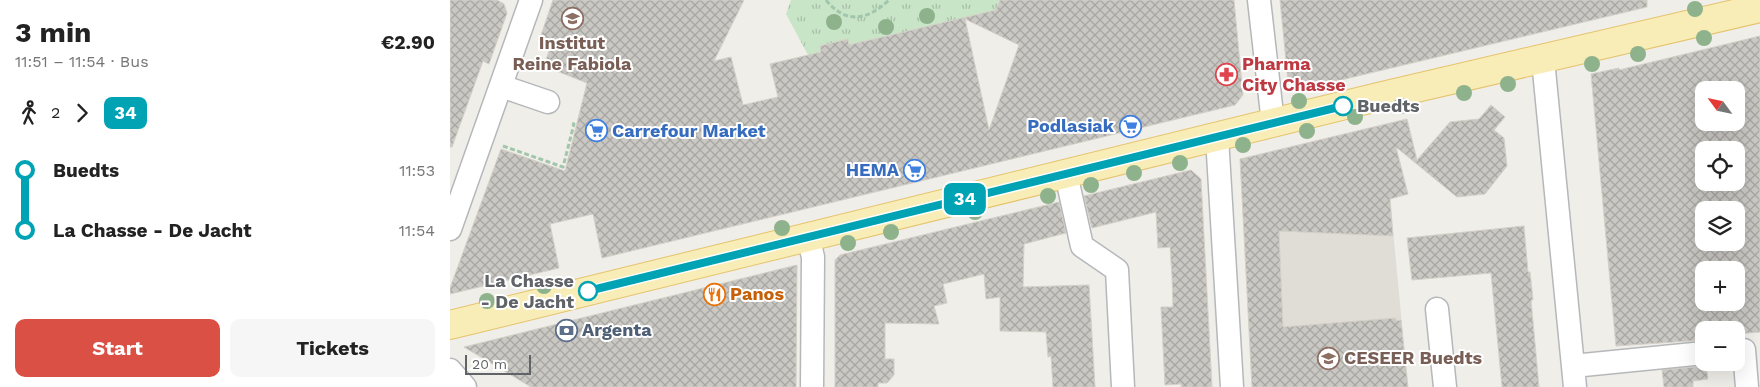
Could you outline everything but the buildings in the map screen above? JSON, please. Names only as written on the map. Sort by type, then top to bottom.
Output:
[{"type":"main road","points":[[450,325],[1392,94],[1760,8]]},
{"type":"street","points":[[450,229],[531,0]]},
{"type":"street","points":[[1259,0],[1273,124]]},
{"type":"street","points":[[1543,60],[1574,376],[1695,355]]},
{"type":"street","points":[[502,86],[548,102]]},
{"type":"street","points":[[1217,137],[1232,387]]},
{"type":"street","points":[[1066,174],[1082,246],[1117,270],[1122,387]]},
{"type":"street","points":[[808,237],[813,257],[812,387]]},
{"type":"street","points":[[1437,309],[1445,387]]},
{"type":"street","points":[[1747,350],[1747,387]]},
{"type":"street","points":[[450,370],[465,387]]},
{"type":"path","points":[[826,0],[838,11],[860,18],[869,15],[889,0]]},
{"type":"path","points":[[498,144],[563,167],[574,124],[572,123]]},
{"type":"shaded area","points":[[1288,193],[1390,199],[1408,387],[1252,387],[1242,196]]},
{"type":"green space","points":[[791,0],[1000,0],[996,10],[849,45],[841,41],[820,46],[821,52],[808,55],[786,14]]},
{"type":"bus line","name":"34","points":[[588,291],[1343,106]]},
{"type":"place","name":"Institut Reine Fabiola","points":[[572,18]]},
{"type":"place","name":"Pharma City Chasse","points":[[1226,74]]},
{"type":"place","name":"Buedts","points":[[1343,106]]},
{"type":"place","name":"Podlasiak","points":[[1130,126]]},
{"type":"place","name":"Carrefour Market","points":[[596,131]]},
{"type":"place","name":"HEMA","points":[[915,170]]},
{"type":"place","name":"La Chasse - De Jacht","points":[[588,291]]},
{"type":"place","name":"Panos","points":[[714,294]]},
{"type":"place","name":"Argenta","points":[[566,330]]},
{"type":"place","name":"CESEER Buedts","points":[[1328,358]]}]
